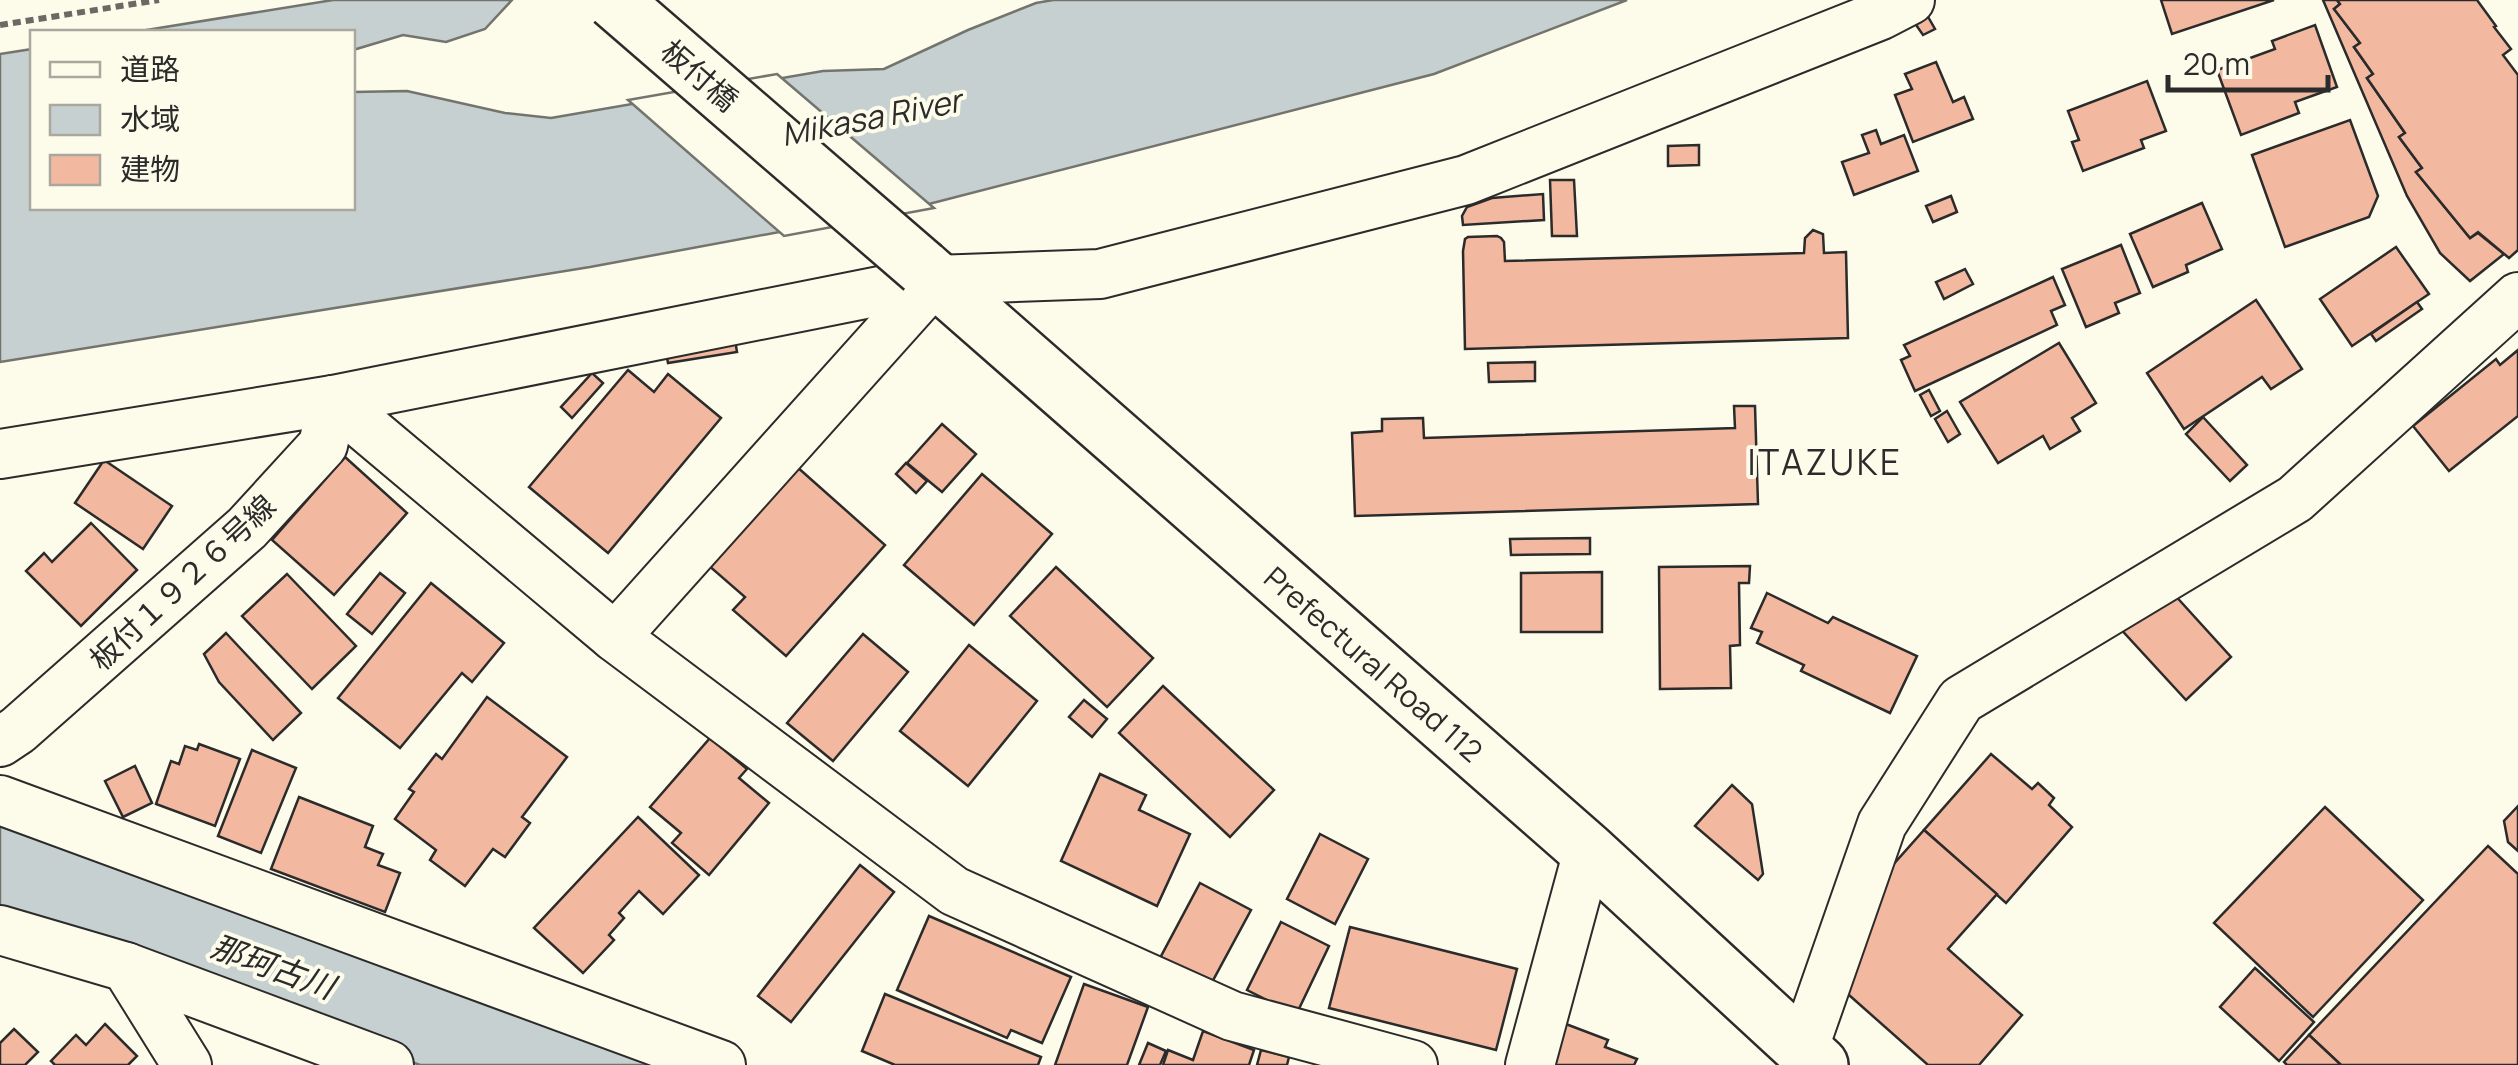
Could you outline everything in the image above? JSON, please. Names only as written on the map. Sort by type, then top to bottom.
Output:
[{"type":"main road","name":"板付橋","points":[[613,0],[929,274]]},
{"type":"main road","name":"Prefectural Road 112","points":[[929,274],[1588,851],[1811,1057]]},
{"type":"street","points":[[0,454],[333,400],[929,274],[1100,274],[1466,180],[1880,16],[1910,0]]},
{"type":"street","points":[[615,637],[929,274]]},
{"type":"street","points":[[1811,1057],[1882,824],[1961,700],[2295,499],[2518,297]]},
{"type":"street","points":[[333,400],[615,637],[954,890],[1232,1016],[1412,1065]]},
{"type":"street","name":"板付１９２６号線","points":[[0,742],[246,528],[323,445],[333,400]]},
{"type":"street","points":[[0,800],[721,1065]]},
{"type":"street","points":[[1530,1065],[1588,851]]},
{"type":"street","points":[[0,930],[126,966],[389,1065]]},
{"type":"street","points":[[126,966],[187,1065]]},
{"type":"path","points":[[0,25],[159,0]]},
{"type":"water","points":[[333,0],[512,0],[485,29],[446,42],[403,35],[355,49],[355,30],[146,30]]},
{"type":"water","name":"Mikasa River","points":[[1627,0],[1434,74],[925,205],[590,267],[0,362],[0,54],[30,49],[30,210],[355,210],[355,92],[407,91],[505,113],[551,118],[823,71],[884,69],[1036,3]]},
{"type":"water","name":"那珂古川","points":[[0,823],[669,1065],[420,1065],[0,913]]},
{"type":"pier","points":[[777,74],[934,208],[784,236],[628,100]]},
{"type":"building","points":[[2161,0],[2274,0],[2172,34]]},
{"type":"building","points":[[2323,0],[2337,0],[2340,4],[2334,9],[2360,43],[2354,47],[2373,74],[2367,78],[2405,133],[2399,137],[2422,168],[2416,172],[2470,238],[2478,233],[2504,254],[2470,281],[2440,253],[2407,196]]},
{"type":"building","points":[[2337,0],[2477,0],[2496,26],[2511,49],[2503,55],[2518,75],[2518,250],[2509,258],[2478,232],[2470,238],[2416,172],[2422,168],[2399,137],[2405,133],[2367,78],[2373,74],[2354,47],[2360,43],[2334,9],[2340,4]]},
{"type":"building","points":[[1927,15],[1935,29],[1923,35],[1914,22]]},
{"type":"building","points":[[2315,25],[2337,87],[2295,102],[2299,113],[2241,135],[2217,70],[2275,49],[2272,41]]},
{"type":"building","points":[[1936,62],[1953,102],[1964,97],[1973,119],[1913,142],[1895,95],[1912,89],[1905,74]]},
{"type":"building","points":[[2147,81],[2166,131],[2141,140],[2144,148],[2083,171],[2072,142],[2079,140],[2068,111]]},
{"type":"building","points":[[2350,120],[2378,196],[2369,217],[2285,247],[2252,155]]},
{"type":"building","points":[[1876,130],[1881,144],[1904,135],[1918,171],[1854,195],[1842,162],[1869,153],[1862,135]]},
{"type":"building","points":[[1699,145],[1699,165],[1668,166],[1668,146]]},
{"type":"building","points":[[1550,180],[1574,180],[1577,236],[1552,236]]},
{"type":"building","points":[[1543,194],[1544,220],[1463,225],[1467,207],[1492,198]]},
{"type":"building","points":[[1951,196],[1957,212],[1933,222],[1926,206]]},
{"type":"building","points":[[2202,203],[2222,249],[2186,265],[2188,272],[2153,287],[2130,234]]},
{"type":"building","points":[[1813,230],[1823,234],[1824,253],[1846,252],[1848,338],[1465,349],[1463,251],[1468,237],[1501,238],[1505,261],[1804,253],[1805,238]]},
{"type":"building","points":[[2121,245],[2140,293],[2115,303],[2119,313],[2086,327],[2062,269]]},
{"type":"building","points":[[2396,247],[2429,294],[2352,346],[2320,299]]},
{"type":"building","points":[[1965,269],[1973,284],[1944,299],[1936,282]]},
{"type":"building","points":[[2053,277],[2065,305],[2051,311],[2057,325],[1915,391],[1901,360],[1910,356],[1904,345]]},
{"type":"building","points":[[2256,300],[2302,369],[2271,389],[2262,377],[2184,429],[2147,373]]},
{"type":"building","points":[[2417,302],[2422,309],[2376,341],[2371,334]]},
{"type":"building","points":[[735,340],[737,352],[668,363],[666,351]]},
{"type":"building","points":[[2059,343],[2096,403],[2072,418],[2080,431],[2050,449],[2043,436],[1998,463],[1960,402]]},
{"type":"building","points":[[2518,350],[2518,416],[2449,471],[2413,426],[2496,359],[2500,365]]},
{"type":"building","points":[[1535,362],[1535,381],[1489,382],[1488,363]]},
{"type":"building","points":[[628,370],[654,392],[668,374],[721,418],[608,553],[529,487]]},
{"type":"building","points":[[592,373],[603,383],[572,418],[561,407]]},
{"type":"building","points":[[1929,390],[1940,411],[1931,416],[1920,395]]},
{"type":"building","points":[[1734,406],[1755,406],[1758,504],[1355,516],[1352,433],[1382,431],[1382,419],[1423,418],[1424,438],[1735,428]]},
{"type":"building","points":[[1947,411],[1960,434],[1948,442],[1935,419]]},
{"type":"building","points":[[2203,417],[2247,465],[2230,481],[2186,434]]},
{"type":"building","points":[[942,424],[976,454],[942,492],[907,463]]},
{"type":"building","points":[[345,457],[407,513],[334,595],[272,540]]},
{"type":"building","points":[[104,460],[172,506],[143,549],[75,503]]},
{"type":"building","points":[[906,463],[927,481],[916,493],[896,474]]},
{"type":"building","points":[[796,466],[885,545],[786,656],[733,610],[745,597],[708,565]]},
{"type":"building","points":[[982,474],[1052,534],[974,625],[904,565]]},
{"type":"building","points":[[91,523],[137,570],[81,626],[26,571],[44,553],[52,562]]},
{"type":"building","points":[[1590,538],[1590,554],[1511,555],[1510,539]]},
{"type":"building","points":[[1750,566],[1749,583],[1739,583],[1740,645],[1730,646],[1731,688],[1660,689],[1659,567]]},
{"type":"building","points":[[1056,567],[1153,658],[1107,707],[1010,616]]},
{"type":"building","points":[[1602,572],[1602,632],[1521,632],[1521,573]]},
{"type":"building","points":[[380,573],[405,593],[372,634],[347,614]]},
{"type":"building","points":[[287,574],[356,646],[312,689],[242,616]]},
{"type":"building","points":[[431,583],[504,643],[472,682],[462,673],[400,748],[338,698]]},
{"type":"building","points":[[2172,592],[2231,657],[2186,700],[2117,625]]},
{"type":"building","points":[[1767,593],[1828,623],[1833,617],[1917,656],[1890,713],[1801,671],[1804,665],[1757,643],[1762,632],[1751,628]]},
{"type":"building","points":[[226,633],[301,713],[273,740],[219,682],[204,654]]},
{"type":"building","points":[[863,634],[908,672],[833,761],[787,723]]},
{"type":"building","points":[[969,645],[1037,701],[968,786],[900,731]]},
{"type":"building","points":[[1163,686],[1274,790],[1230,837],[1119,733]]},
{"type":"building","points":[[487,697],[567,757],[522,817],[530,823],[505,857],[493,849],[465,886],[430,860],[436,850],[395,819],[414,792],[409,789],[436,754],[442,759]]},
{"type":"building","points":[[1084,700],[1107,719],[1092,737],[1069,717]]},
{"type":"building","points":[[710,738],[747,769],[739,778],[769,803],[709,875],[672,843],[681,833],[650,807]]},
{"type":"building","points":[[199,744],[240,759],[215,826],[156,804],[171,761],[179,764],[185,746],[197,750]]},
{"type":"building","points":[[252,750],[296,768],[261,853],[218,836]]},
{"type":"building","points":[[1991,754],[2032,789],[2038,783],[2054,798],[2049,805],[2072,827],[2006,903],[1924,830]]},
{"type":"building","points":[[135,766],[152,803],[123,817],[105,781]]},
{"type":"building","points":[[1100,774],[1146,795],[1139,810],[1190,834],[1157,906],[1061,861]]},
{"type":"building","points":[[1732,785],[1752,804],[1763,874],[1758,880],[1695,826]]},
{"type":"building","points":[[299,797],[373,826],[365,847],[383,854],[378,865],[400,873],[385,912],[271,869]]},
{"type":"building","points":[[2518,806],[2518,851],[2508,842],[2504,821]]},
{"type":"building","points":[[2325,807],[2423,900],[2313,1017],[2214,923]]},
{"type":"building","points":[[638,817],[699,875],[663,914],[639,891],[619,913],[624,918],[609,935],[614,940],[583,973],[534,928]]},
{"type":"building","points":[[1924,830],[1997,894],[1948,949],[2022,1015],[1979,1065],[1928,1065],[1840,987],[1876,884]]},
{"type":"building","points":[[1320,834],[1368,859],[1335,924],[1287,899]]},
{"type":"building","points":[[2488,846],[2518,874],[2518,1065],[2341,1065],[2309,1035]]},
{"type":"building","points":[[860,865],[894,892],[791,1022],[758,996]]},
{"type":"building","points":[[1200,883],[1251,910],[1211,984],[1159,960]]},
{"type":"building","points":[[929,916],[1071,977],[1042,1043],[1011,1030],[1007,1038],[897,990]]},
{"type":"building","points":[[1281,922],[1329,946],[1296,1015],[1247,990]]},
{"type":"building","points":[[1350,927],[1517,969],[1496,1050],[1329,1008]]},
{"type":"building","points":[[2255,968],[2314,1022],[2279,1061],[2220,1007]]},
{"type":"building","points":[[1084,984],[1148,1007],[1127,1065],[1055,1065]]},
{"type":"building","points":[[885,994],[1041,1057],[1038,1065],[895,1065],[862,1051]]},
{"type":"building","points":[[1558,1021],[1608,1040],[1605,1047],[1637,1059],[1634,1065],[1542,1065]]},
{"type":"building","points":[[105,1024],[137,1056],[128,1065],[55,1065],[51,1061],[76,1035],[86,1045]]},
{"type":"building","points":[[14,1029],[38,1052],[25,1065],[0,1065],[0,1043]]},
{"type":"building","points":[[1203,1031],[1254,1050],[1249,1065],[1163,1065],[1168,1050],[1193,1060]]},
{"type":"building","points":[[2309,1035],[2341,1065],[2287,1065],[2284,1062]]},
{"type":"building","points":[[1148,1043],[1166,1051],[1160,1065],[1139,1065]]},
{"type":"building","points":[[1261,1050],[1289,1057],[1287,1065],[1257,1065]]},
{"type":"district","name":"ITAZUKE","points":[[1825,462]]}]
